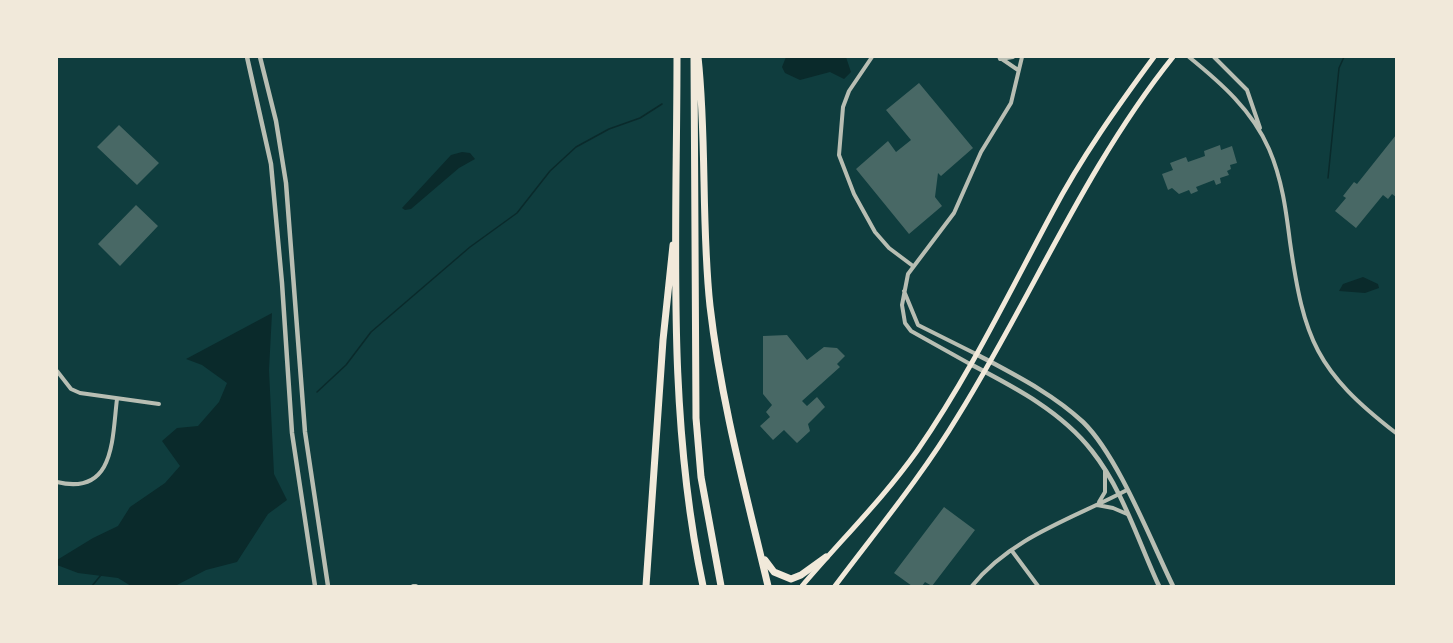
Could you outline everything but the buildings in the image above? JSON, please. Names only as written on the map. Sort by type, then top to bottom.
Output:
[{"type":"highway","points":[[677,57],[680,432],[690,520],[703,586]]},
{"type":"highway","points":[[694,57],[696,408],[701,477],[721,586]]},
{"type":"highway","points":[[698,57],[704,108],[710,308],[728,424],[768,586]]},
{"type":"highway","points":[[646,586],[663,340],[677,210]]},
{"type":"highway","points":[[759,547],[767,565],[782,578],[791,579],[801,575],[826,557]]},
{"type":"main road","points":[[802,586],[917,450],[976,354],[1016,284],[1052,212],[1101,130],[1154,57]]},
{"type":"main road","points":[[836,586],[920,473],[958,417],[1093,174],[1133,110],[1173,57]]},
{"type":"street","points":[[247,57],[264,124],[273,182],[292,433],[315,586]]},
{"type":"street","points":[[260,57],[285,172],[305,432],[328,586]]},
{"type":"street","points":[[872,57],[849,91],[843,107],[839,155],[854,194],[875,232],[888,248],[913,266]]},
{"type":"street","points":[[999,58],[1013,57]]},
{"type":"street","points":[[1022,57],[1011,103],[981,152],[954,213],[913,266],[904,290],[902,304],[904,316],[911,331],[1016,388],[1060,419],[1092,451],[1118,495],[1159,586]]},
{"type":"street","points":[[1189,57],[1237,99],[1261,132]]},
{"type":"street","points":[[1214,57],[1247,90],[1261,132],[1278,169],[1284,192],[1297,292],[1310,336],[1341,386],[1396,433]]},
{"type":"street","points":[[999,58],[1018,70]]},
{"type":"street","points":[[904,290],[910,310],[918,325],[1044,391],[1085,424],[1103,447],[1127,490],[1173,586]]},
{"type":"street","points":[[57,371],[71,389],[117,399],[159,404]]},
{"type":"street","points":[[57,482],[73,486],[88,483],[104,471],[109,457],[117,399]]},
{"type":"street","points":[[1096,505],[1106,492],[1105,470]]},
{"type":"street","points":[[972,586],[1012,551],[1047,528],[1127,490]]},
{"type":"street","points":[[1096,505],[1113,507],[1127,514]]},
{"type":"street","points":[[1012,551],[1038,586]]},
{"type":"water","points":[[786,57],[846,57],[851,72],[844,79],[830,72],[800,80],[785,73],[782,67]]},
{"type":"water","points":[[462,152],[470,153],[475,159],[459,168],[411,209],[402,208],[451,155]]},
{"type":"water","points":[[1363,277],[1378,284],[1379,288],[1365,293],[1339,291],[1343,284]]},
{"type":"water","points":[[272,313],[269,370],[274,474],[287,500],[268,514],[237,562],[206,570],[175,586],[131,586],[118,578],[78,573],[57,565],[57,560],[118,526],[130,507],[165,483],[180,466],[162,441],[177,428],[198,426],[219,402],[227,383],[202,365],[186,359]]},
{"type":"waterway","points":[[1328,178],[1339,68],[1344,57]]},
{"type":"waterway","points":[[317,392],[346,365],[371,332],[470,247],[517,213],[550,171],[576,147],[609,129],[640,118],[662,104]]},
{"type":"waterway","points":[[92,586],[101,575]]}]
